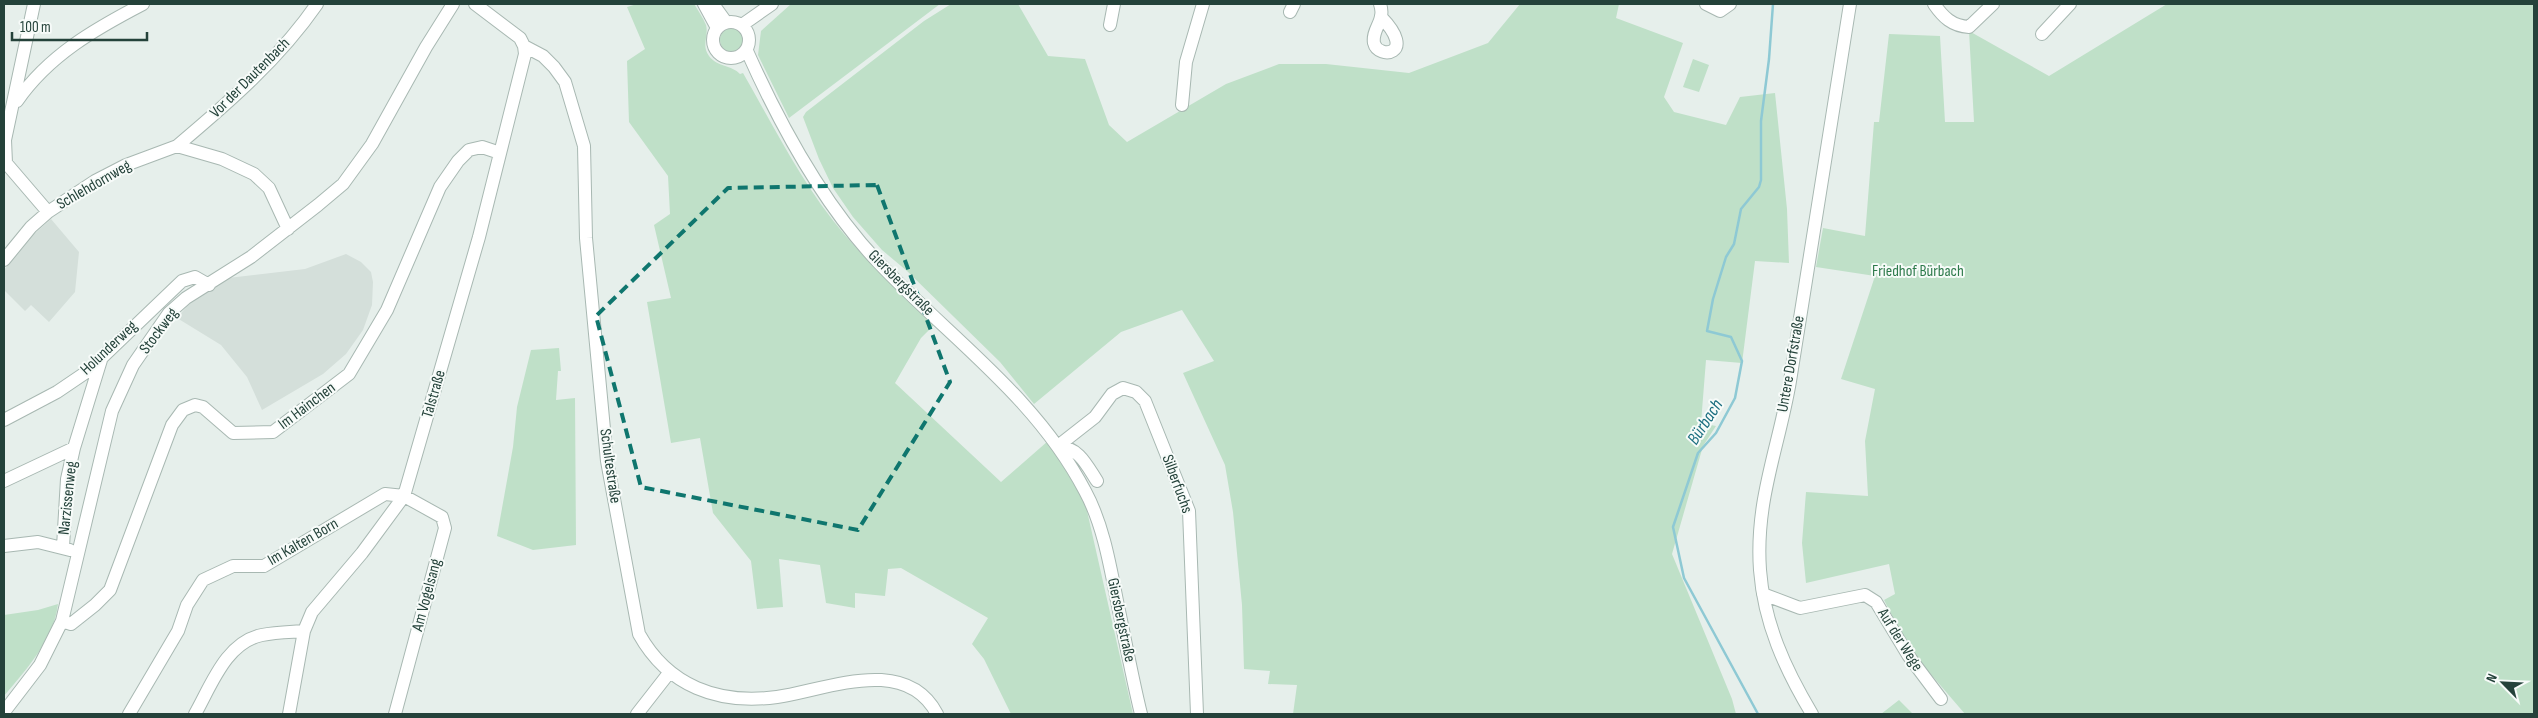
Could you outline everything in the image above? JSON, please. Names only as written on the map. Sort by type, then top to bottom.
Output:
[{"type":"street","points":[[34,4],[14,105],[5,140],[5,163],[48,212]]},
{"type":"street","points":[[14,105],[29,84],[55,57],[102,25],[143,4]]},
{"type":"street","name":"Vor der Dautenbach","points":[[177,146],[252,80],[282,48],[317,4]]},
{"type":"street","name":"Stockweg","points":[[4,712],[40,665],[62,621],[112,411],[133,365],[170,313],[186,298],[250,258],[288,229],[333,193],[358,165],[453,4]]},
{"type":"street","name":"Schultestraße","points":[[475,4],[520,38],[524,46],[543,56],[554,67],[564,82],[584,146],[586,238],[607,461],[639,634],[649,652],[669,673],[700,690],[715,694],[754,698],[777,697],[854,680],[887,681],[906,686],[922,694],[937,714]]},
{"type":"street","points":[[704,4],[722,25],[746,29]]},
{"type":"street","points":[[713,4],[722,25]]},
{"type":"street","points":[[746,29],[772,4]]},
{"type":"street","points":[[1110,24],[1114,4]]},
{"type":"street","points":[[1182,105],[1188,56],[1203,4]]},
{"type":"street","points":[[1706,4],[1720,11],[1730,4]]},
{"type":"street","name":"Untere Dorfstraße","points":[[1812,714],[1775,642],[1768,620],[1763,594],[1759,552],[1760,519],[1766,479],[1790,384],[1850,4]]},
{"type":"street","points":[[1934,4],[1941,15],[1954,24],[1969,27],[1993,4]]},
{"type":"street","points":[[2042,34],[2070,4]]},
{"type":"street","points":[[722,25],[713,40],[716,51],[726,58],[742,54],[749,45],[746,29]]},
{"type":"street","name":"Talstraße","points":[[289,714],[304,631],[312,612],[362,553],[404,496],[479,237],[525,54],[524,46]]},
{"type":"street","name":"Giersbergstraße","points":[[742,54],[771,100],[814,177],[851,231],[906,291],[1008,386],[1058,446],[1086,492],[1100,527],[1113,579],[1140,714]]},
{"type":"street","points":[[177,146],[222,159],[254,174],[269,188],[288,229]]},
{"type":"street","name":"Schlehdornweg","points":[[4,260],[48,212],[95,181],[126,165],[177,146]]},
{"type":"street","name":"Im Hainchen","points":[[62,621],[71,624],[110,590],[172,425],[183,410],[195,405],[203,407],[233,433],[240,435],[273,432],[349,374],[387,310],[440,187],[453,167],[469,150],[482,147],[500,153]]},
{"type":"street","name":"Holunderweg","points":[[4,420],[57,392],[101,360],[146,313],[182,281],[195,277],[209,285]]},
{"type":"street","name":"Narzissenweg","points":[[63,548],[67,478],[74,448],[101,360]]},
{"type":"street","name":"Silberfuchs","points":[[1058,446],[1095,417],[1112,394],[1123,388],[1136,392],[1145,401],[1189,511],[1197,714]]},
{"type":"street","name":"Giersbergstraße","points":[[1058,446],[1070,447],[1077,452],[1097,480]]},
{"type":"street","name":"Narzissenweg","points":[[4,481],[74,448]]},
{"type":"street","name":"Im Kalten Born","points":[[129,714],[178,631],[188,605],[203,580],[233,566],[264,566],[385,494],[404,496]]},
{"type":"street","name":"Am Vogelsang","points":[[395,714],[445,528],[442,517],[404,496]]},
{"type":"street","points":[[4,546],[38,542],[79,553]]},
{"type":"street","name":"Auf der Wege","points":[[1763,594],[1800,608],[1865,595],[1876,602],[1908,655],[1941,699]]},
{"type":"street","points":[[195,714],[226,660],[238,646],[262,635],[304,631]]},
{"type":"street","points":[[637,714],[669,673]]},
{"type":"highlighted area","points":[[877,185],[950,382],[858,530],[641,487],[596,316],[728,188]]},
{"type":"shaded area","points":[[51,219],[79,252],[75,292],[49,322],[31,305],[25,311],[4,290],[4,270],[32,236]]},
{"type":"shaded area","points":[[346,254],[361,262],[371,272],[373,282],[372,305],[363,330],[346,354],[323,374],[262,410],[247,377],[221,345],[177,318],[188,305],[228,278],[305,269]]},
{"type":"green space","points":[[637,4],[694,4],[706,25],[705,44],[709,56],[712,60],[740,74],[743,73],[802,176],[829,216],[888,280],[936,323],[921,338],[895,383],[1001,482],[1048,441],[1085,502],[1133,714],[1011,714],[984,659],[972,644],[988,618],[901,568],[888,569],[885,596],[855,593],[855,608],[826,603],[820,565],[779,559],[783,607],[757,609],[751,561],[713,513],[700,438],[671,443],[647,302],[671,298],[654,225],[670,214],[668,176],[629,122],[627,61],[645,49],[627,7]]},
{"type":"green space","points":[[791,4],[940,4],[789,118],[758,55],[761,31]]},
{"type":"green space","points":[[951,4],[1018,4],[1048,56],[1085,59],[1109,125],[1127,142],[1226,84],[1279,64],[1326,64],[1409,73],[1488,43],[1520,4],[1619,4],[1616,18],[1683,43],[1664,97],[1674,112],[1726,125],[1740,97],[1775,93],[1787,209],[1789,263],[1755,261],[1742,363],[1706,360],[1701,423],[1716,426],[1703,446],[1672,554],[1732,699],[1736,714],[1293,714],[1297,685],[1268,684],[1270,671],[1244,669],[1242,605],[1233,512],[1225,465],[1183,373],[1214,361],[1182,310],[1121,332],[1034,404],[1000,362],[907,271],[882,250],[853,217],[833,188],[819,159],[803,117],[806,112],[924,21]]},
{"type":"green space","name":"Friedhof Bürbach","points":[[2167,4],[2534,4],[2534,714],[1965,714],[1910,650],[1884,600],[1895,594],[1889,564],[1806,583],[1802,543],[1806,492],[1868,496],[1865,441],[1875,389],[1841,379],[1875,276],[1816,267],[1823,228],[1865,236],[1874,122],[1879,122],[1889,34],[1940,36],[1945,122],[1974,122],[1969,31],[2049,76]]},
{"type":"green space","points":[[732,28],[737,29],[743,35],[743,45],[737,51],[732,52],[727,51],[721,45],[720,40],[721,35],[727,29]]},
{"type":"green space","points":[[1693,59],[1709,65],[1699,92],[1683,87]]},
{"type":"green space","points":[[559,348],[561,371],[558,371],[556,400],[575,398],[576,545],[533,550],[497,536],[513,447],[517,407],[531,350]]},
{"type":"green space","points":[[58,604],[45,642],[30,665],[4,696],[4,615],[38,610]]},
{"type":"green space","points":[[1899,700],[1913,714],[1881,714]]},
{"type":"waterway","name":"Bürbach","points":[[1758,714],[1684,578],[1673,527],[1698,453],[1716,433],[1735,398],[1742,361],[1731,337],[1707,331],[1713,299],[1726,257],[1734,244],[1741,209],[1759,187],[1761,180],[1761,121],[1769,59],[1773,4]]}]
